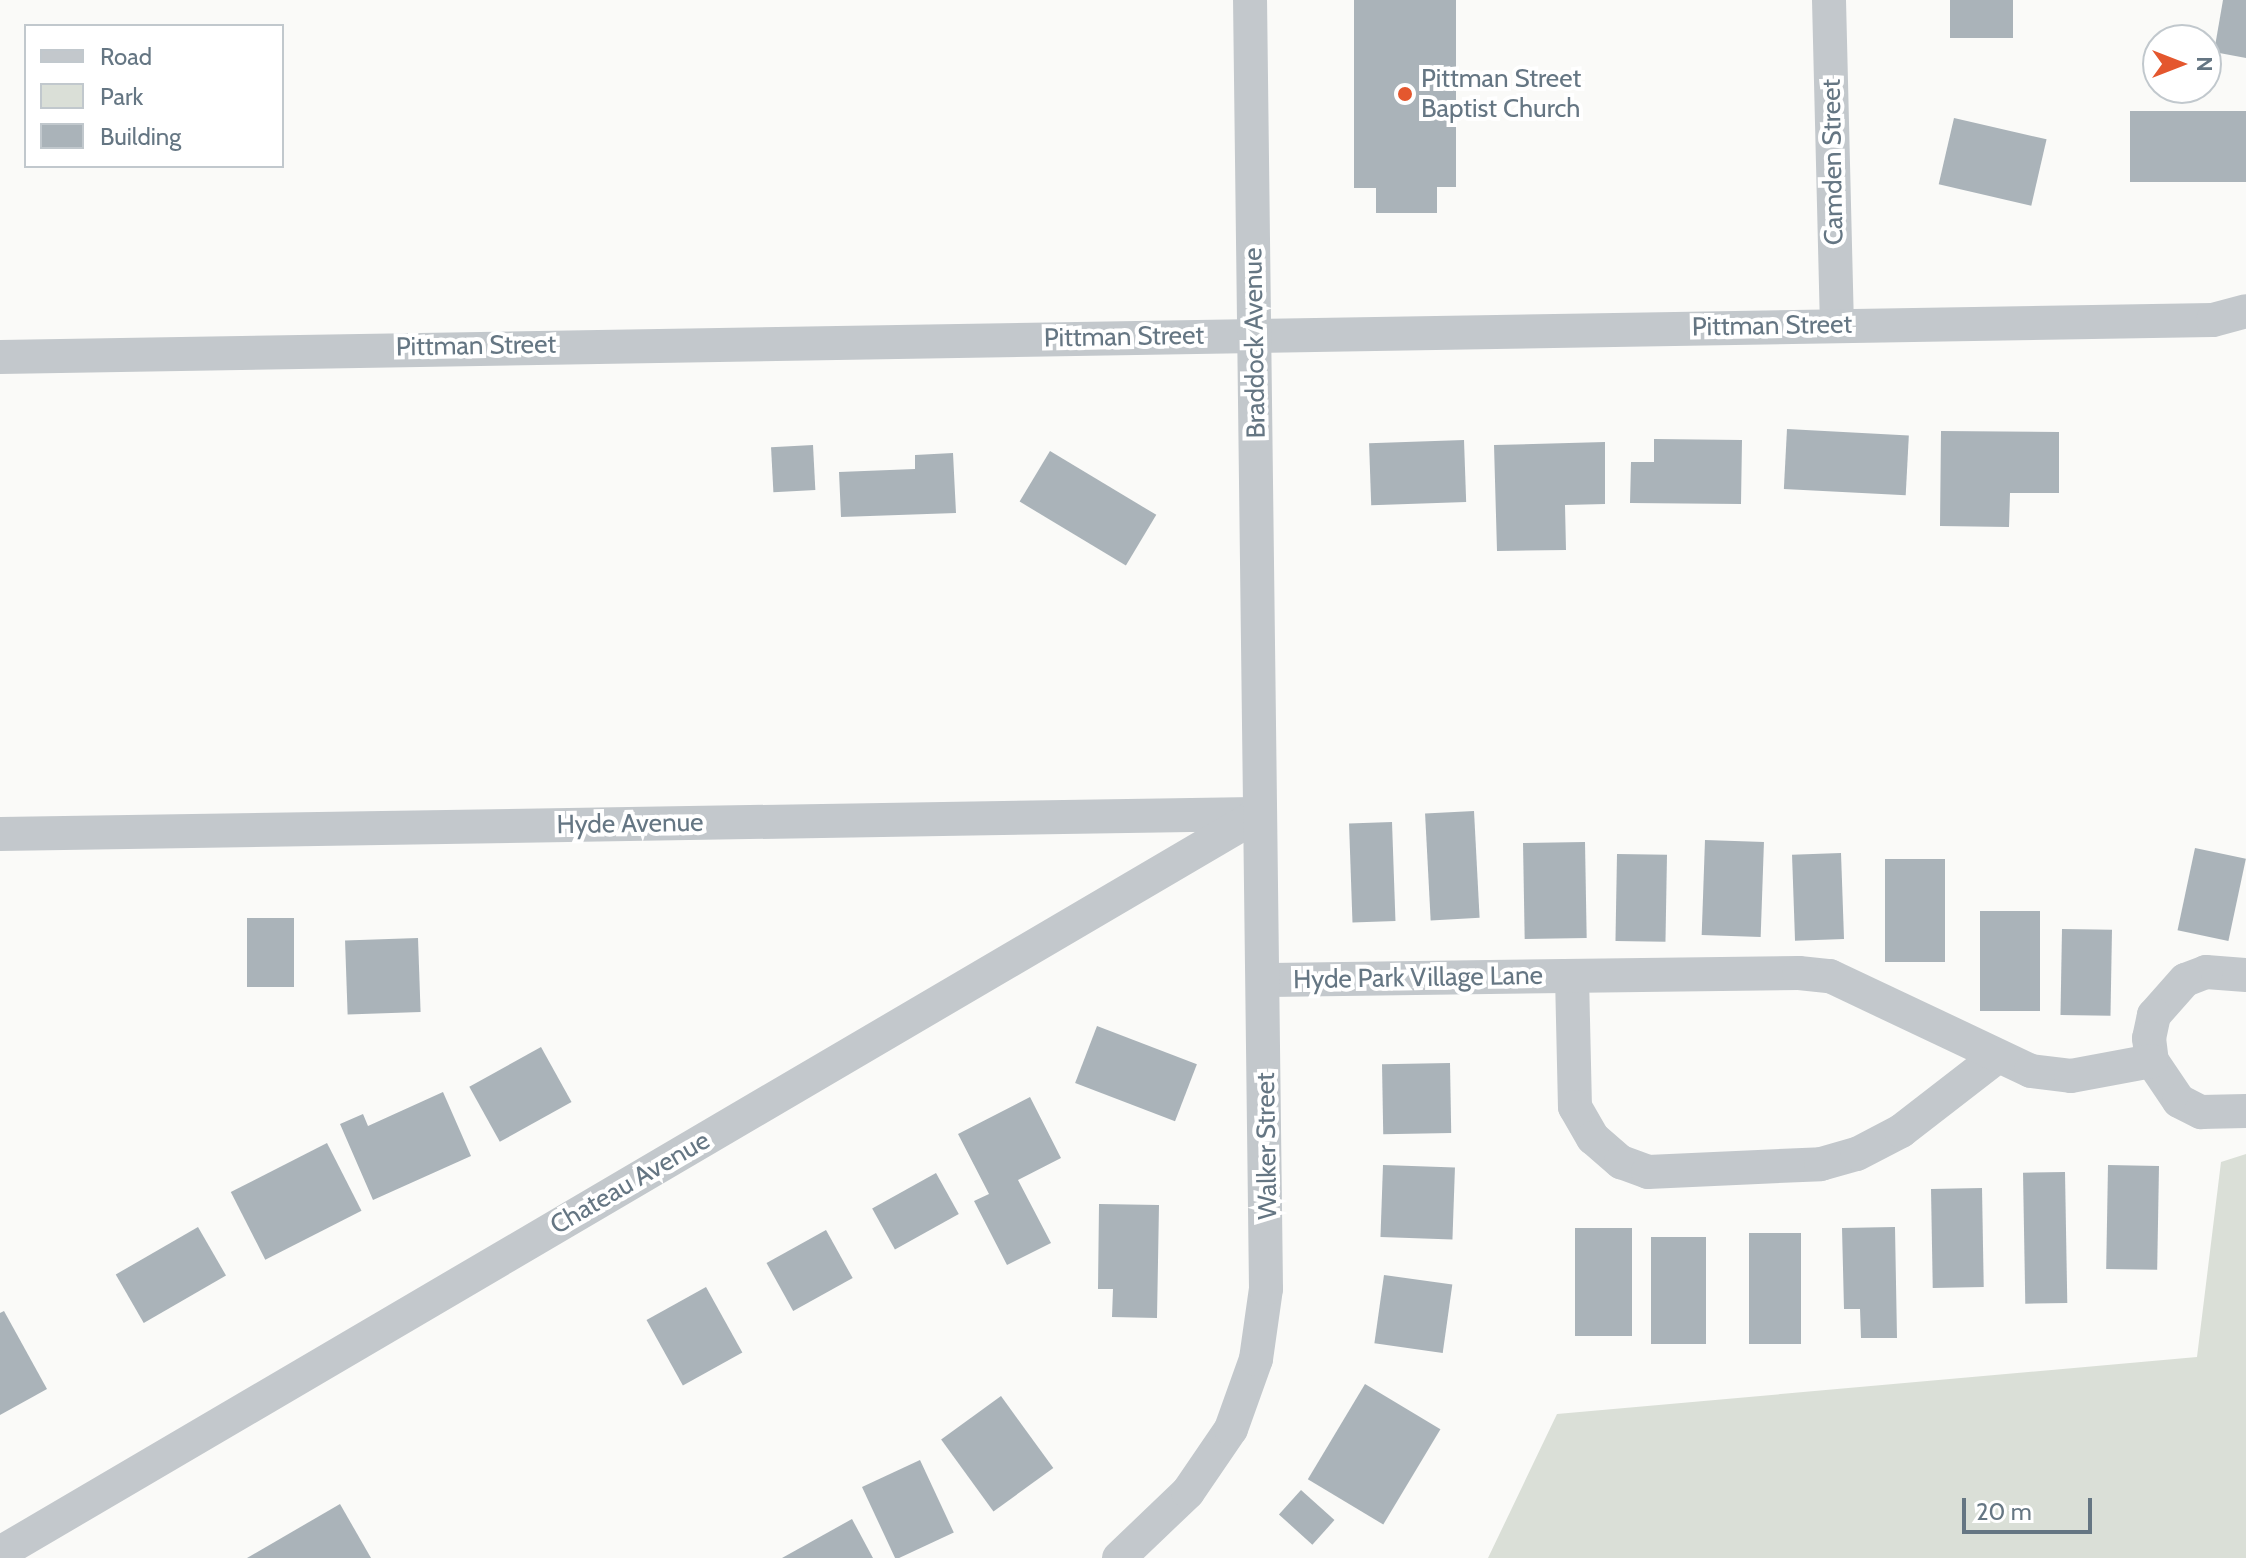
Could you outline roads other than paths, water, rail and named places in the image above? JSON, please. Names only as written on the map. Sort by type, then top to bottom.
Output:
[{"type":"street","name":"Braddock Avenue","points":[[1250,0],[1261,686]]},
{"type":"street","name":"Camden Street","points":[[1829,0],[1837,325]]},
{"type":"street","name":"Pittman Street","points":[[0,357],[2213,320],[2246,311]]},
{"type":"street","name":"Walker Street","points":[[1119,1558],[1188,1492],[1231,1429],[1256,1359],[1269,1234],[1259,814],[1261,686]]},
{"type":"street","name":"Hyde Avenue","points":[[0,834],[1259,814]]},
{"type":"street","name":"Chateau Avenue","points":[[0,1553],[1259,814]]},
{"type":"street","points":[[2246,975],[2206,972],[2167,995],[2154,1015],[2152,1061],[2179,1101],[2201,1112],[2246,1111]]},
{"type":"street","name":"Hyde Park Village Lane","points":[[1572,976],[1575,1107],[1593,1138],[1621,1162],[1648,1172],[1821,1164],[1857,1154],[1901,1131],[1993,1060]]},
{"type":"street","name":"Hyde Park Village Lane","points":[[1264,980],[1830,976],[1993,1060],[2071,1076],[2152,1061]]},
{"type":"place","name":"Pittman Street Baptist Church","points":[[1405,94]]}]
